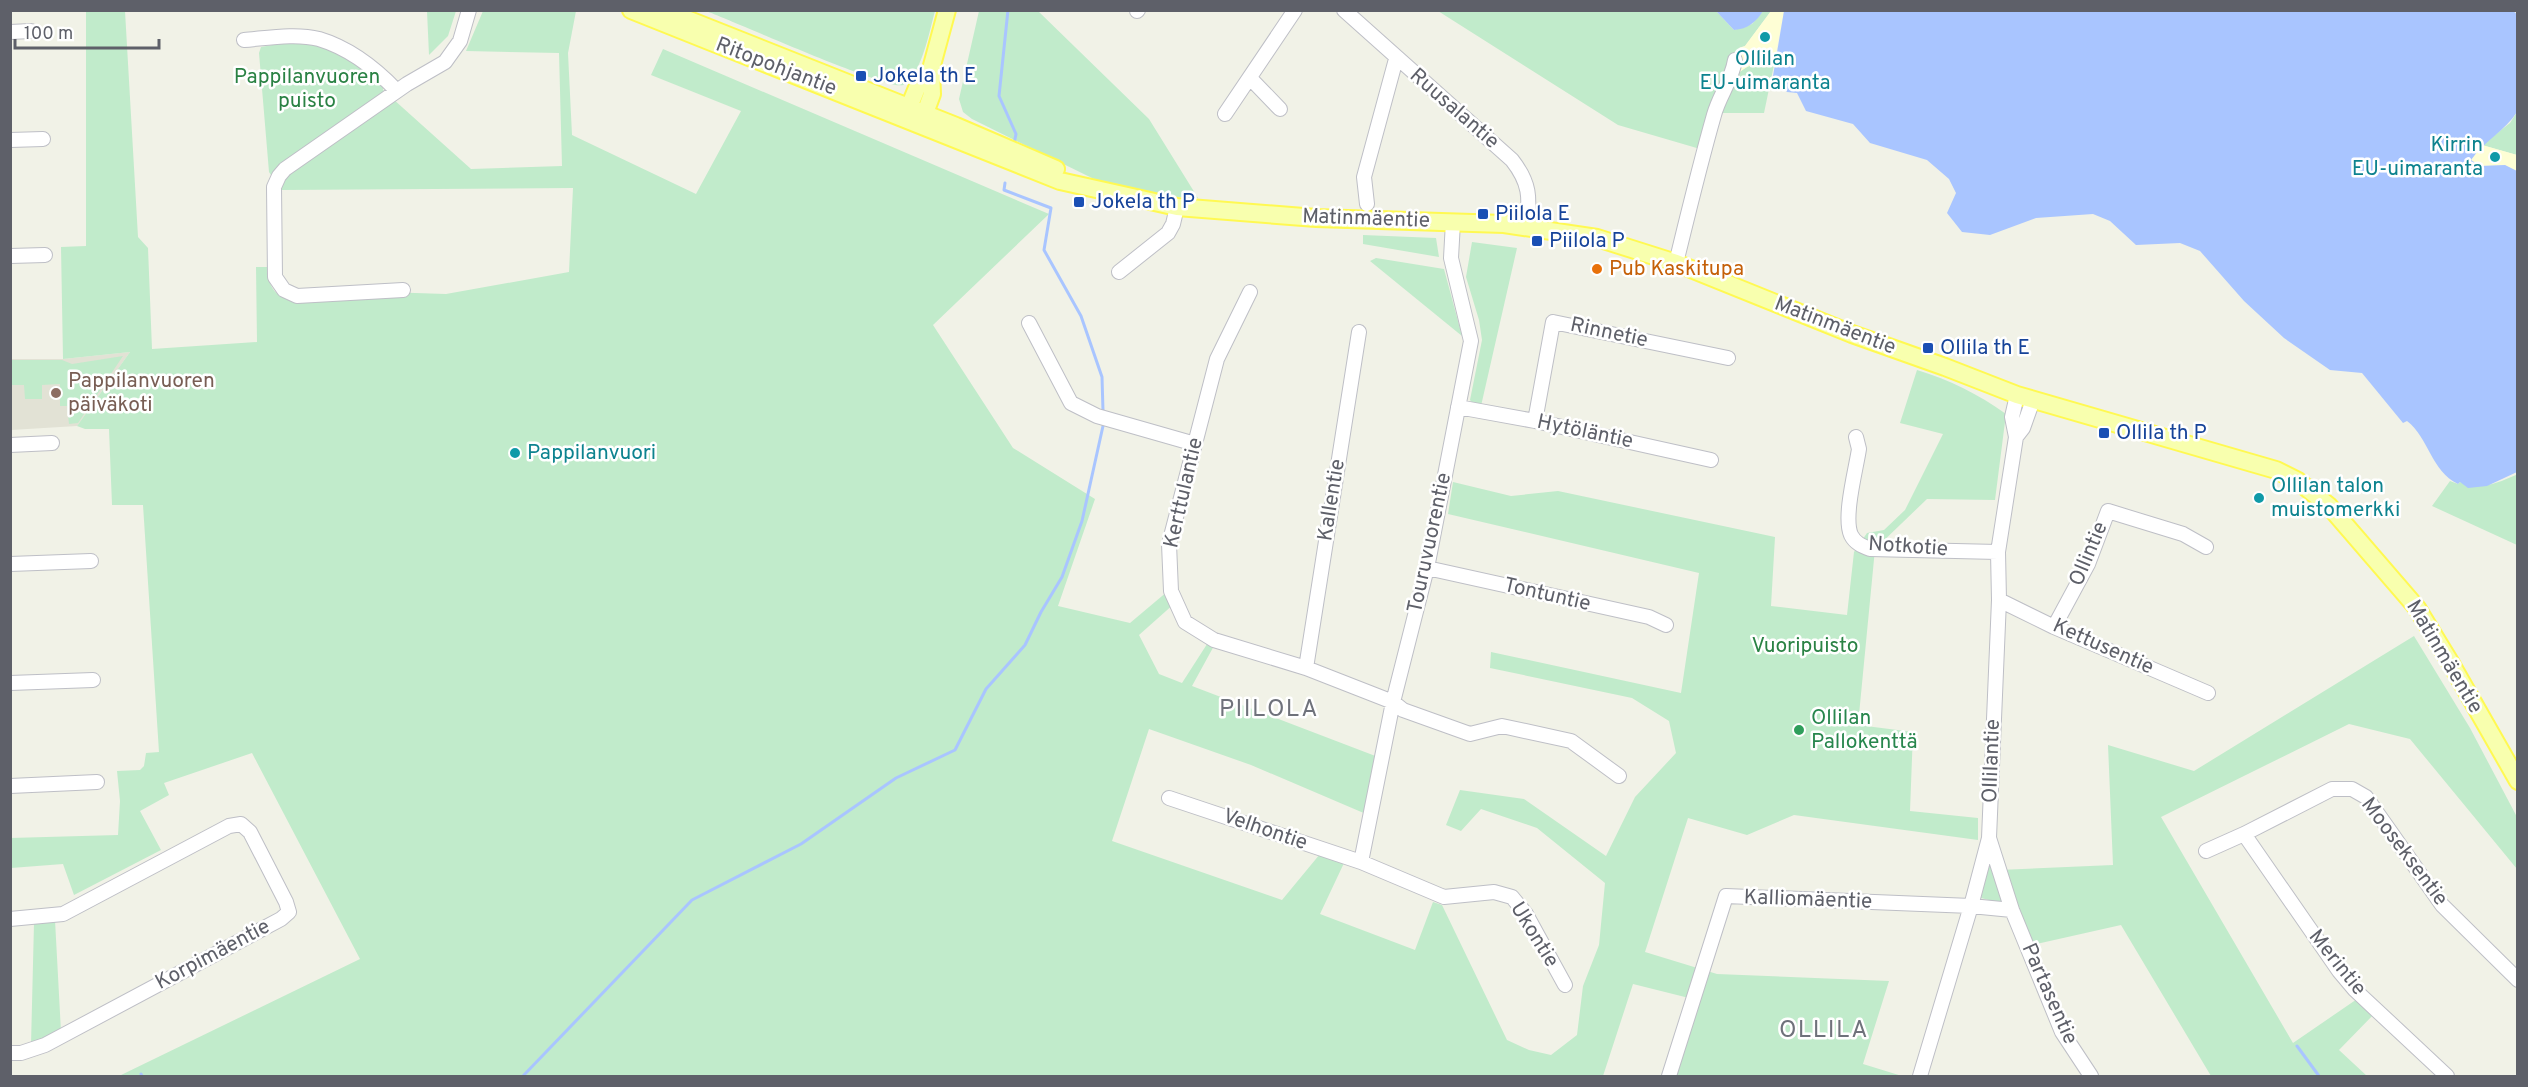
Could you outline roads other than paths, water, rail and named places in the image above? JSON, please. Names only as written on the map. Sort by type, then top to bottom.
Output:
[{"type":"main road","name":"Ritopohjantie","points":[[631,10],[907,112]]},
{"type":"main road","name":"Ritopohjantie","points":[[664,10],[923,119]]},
{"type":"main road","points":[[923,119],[932,94],[931,69],[947,10]]},
{"type":"main road","points":[[907,112],[919,83],[931,69]]},
{"type":"main road","name":"Matinmäentie","points":[[923,119],[1023,154],[1097,189],[1177,207],[1305,217],[1527,226],[1597,238],[1676,263],[1851,334],[2017,395],[2248,460],[2276,470],[2313,492],[2340,518],[2417,608],[2451,662],[2517,782]]},
{"type":"street","points":[[403,291],[297,296],[284,290],[275,277],[274,195],[279,176],[285,169],[450,56],[460,41],[469,10]]},
{"type":"street","points":[[1225,114],[1295,10]]},
{"type":"street","name":"Ruusalantie","points":[[1344,10],[1396,59],[1512,160],[1523,174],[1530,196],[1527,226]]},
{"type":"street","points":[[10,32],[31,31]]},
{"type":"street","points":[[244,40],[292,37],[318,39],[345,50],[371,66],[397,91]]},
{"type":"street","points":[[1367,204],[1364,177],[1396,59]]},
{"type":"street","points":[[1676,263],[1714,114],[1720,94],[1734,70],[1736,60]]},
{"type":"street","points":[[1250,78],[1280,109]]},
{"type":"street","points":[[10,140],[43,139]]},
{"type":"street","points":[[1119,272],[1168,233],[1177,207]]},
{"type":"street","name":"Touruvuorentie","points":[[1361,862],[1393,702],[1427,568],[1471,341],[1451,258],[1453,222]]},
{"type":"street","points":[[10,256],[45,255]]},
{"type":"street","name":"Kerttulantie","points":[[1250,292],[1217,359],[1169,544],[1171,591],[1185,622],[1214,640],[1306,668],[1393,702],[1403,710],[1470,734],[1502,726],[1571,741],[1620,776]]},
{"type":"street","name":"Rinnetie","points":[[1535,421],[1553,322],[1728,358]]},
{"type":"street","points":[[1029,323],[1071,403],[1097,416],[1195,444]]},
{"type":"street","name":"Kallentie","points":[[1306,668],[1359,332]]},
{"type":"street","name":"Ollilantie","points":[[1920,1076],[1989,838],[1999,600],[1998,552],[2016,437],[2012,417],[2017,395]]},
{"type":"street","name":"Ollilantie","points":[[2016,437],[2023,428],[2033,400]]},
{"type":"street","name":"Hytöläntie","points":[[1458,407],[1535,421],[1712,460]]},
{"type":"street","name":"Notkotie","points":[[1856,437],[1859,449],[1848,522],[1851,535],[1860,545],[1870,549],[1998,552]]},
{"type":"street","points":[[10,445],[52,443]]},
{"type":"street","name":"Ollintie","points":[[2054,627],[2088,564],[2108,510],[2183,534],[2206,547]]},
{"type":"street","points":[[10,564],[90,561]]},
{"type":"street","name":"Tontuntie","points":[[1427,568],[1649,617],[1666,625]]},
{"type":"street","name":"Kettusentie","points":[[1999,600],[2054,627],[2208,693]]},
{"type":"street","points":[[10,683],[93,680]]},
{"type":"street","points":[[10,786],[97,782]]},
{"type":"street","name":"Mooseksentie","points":[[2206,851],[2332,789],[2352,789],[2366,796],[2442,905],[2517,980]]},
{"type":"street","name":"Velhontie","points":[[1170,798],[1361,862]]},
{"type":"street","name":"Korpimäentie","points":[[10,919],[63,914],[229,826],[241,824],[250,832],[286,902],[288,912],[281,919],[45,1045],[21,1053],[10,1053]]},
{"type":"street","name":"Merintie","points":[[2244,834],[2355,990],[2447,1077]]},
{"type":"street","name":"Partasentie","points":[[1989,838],[2012,910],[2062,1032],[2091,1077]]},
{"type":"street","name":"Ukontie","points":[[1361,862],[1444,897],[1494,892],[1512,897],[1526,914],[1565,985]]},
{"type":"street","name":"Kalliomäentie","points":[[1669,1077],[1726,896],[1971,906]]},
{"type":"street","points":[[1971,906],[2012,910]]},
{"type":"water","points":[[1716,11],[1763,11],[1751,24],[1734,30]]},
{"type":"water","points":[[1784,11],[2513,11],[2518,15],[2517,112],[2471,160],[2480,166],[2505,165],[2517,171],[2517,472],[2487,486],[2468,488],[2449,478],[2436,463],[2414,428],[2407,421],[2403,423],[2362,373],[2330,370],[2284,338],[2244,301],[2200,251],[2180,243],[2136,245],[2110,221],[2093,214],[2036,218],[1990,235],[1962,232],[1947,213],[1956,193],[1949,179],[1927,160],[1870,143],[1853,124],[1806,111],[1797,93],[1787,92],[1773,76]]},
{"type":"waterway","points":[[1008,10],[999,96],[1016,134],[1014,144]]},
{"type":"waterway","points":[[1005,183],[1004,190],[1051,208],[1044,250],[1081,316],[1102,377],[1103,411]]},
{"type":"waterway","points":[[523,1076],[692,900],[801,844],[896,778],[955,750],[986,689],[1025,645],[1062,577],[1082,521],[1103,426]]},
{"type":"waterway","points":[[2297,1046],[2319,1076]]},
{"type":"place","name":"Ollilan EU-uimaranta","points":[[1765,37]]},
{"type":"place","name":"Jokela th E","points":[[861,76]]},
{"type":"place","name":"Kirrin EU-uimaranta","points":[[2495,157]]},
{"type":"place","name":"Jokela th P","points":[[1079,202]]},
{"type":"place","name":"Piilola E","points":[[1483,214]]},
{"type":"place","name":"Piilola P","points":[[1537,241]]},
{"type":"place","name":"Pub Kaskitupa","points":[[1597,269]]},
{"type":"place","name":"Ollila th E","points":[[1928,348]]},
{"type":"place","name":"Pappilanvuoren päiväkoti","points":[[56,393]]},
{"type":"place","name":"Ollila th P","points":[[2104,433]]},
{"type":"place","name":"Pappilanvuori","points":[[515,453]]},
{"type":"place","name":"Ollilan talon muistomerkki","points":[[2259,498]]},
{"type":"place","name":"Ollilan Pallokenttä","points":[[1799,730]]},
{"type":"district","name":"PIILOLA","points":[[1269,710]]},
{"type":"district","name":"OLLILA","points":[[1824,1031]]},
{"type":"park label","name":"Pappilanvuoren puisto","points":[[307,89]]},
{"type":"park label","name":"Vuoripuisto","points":[[1805,646]]}]
